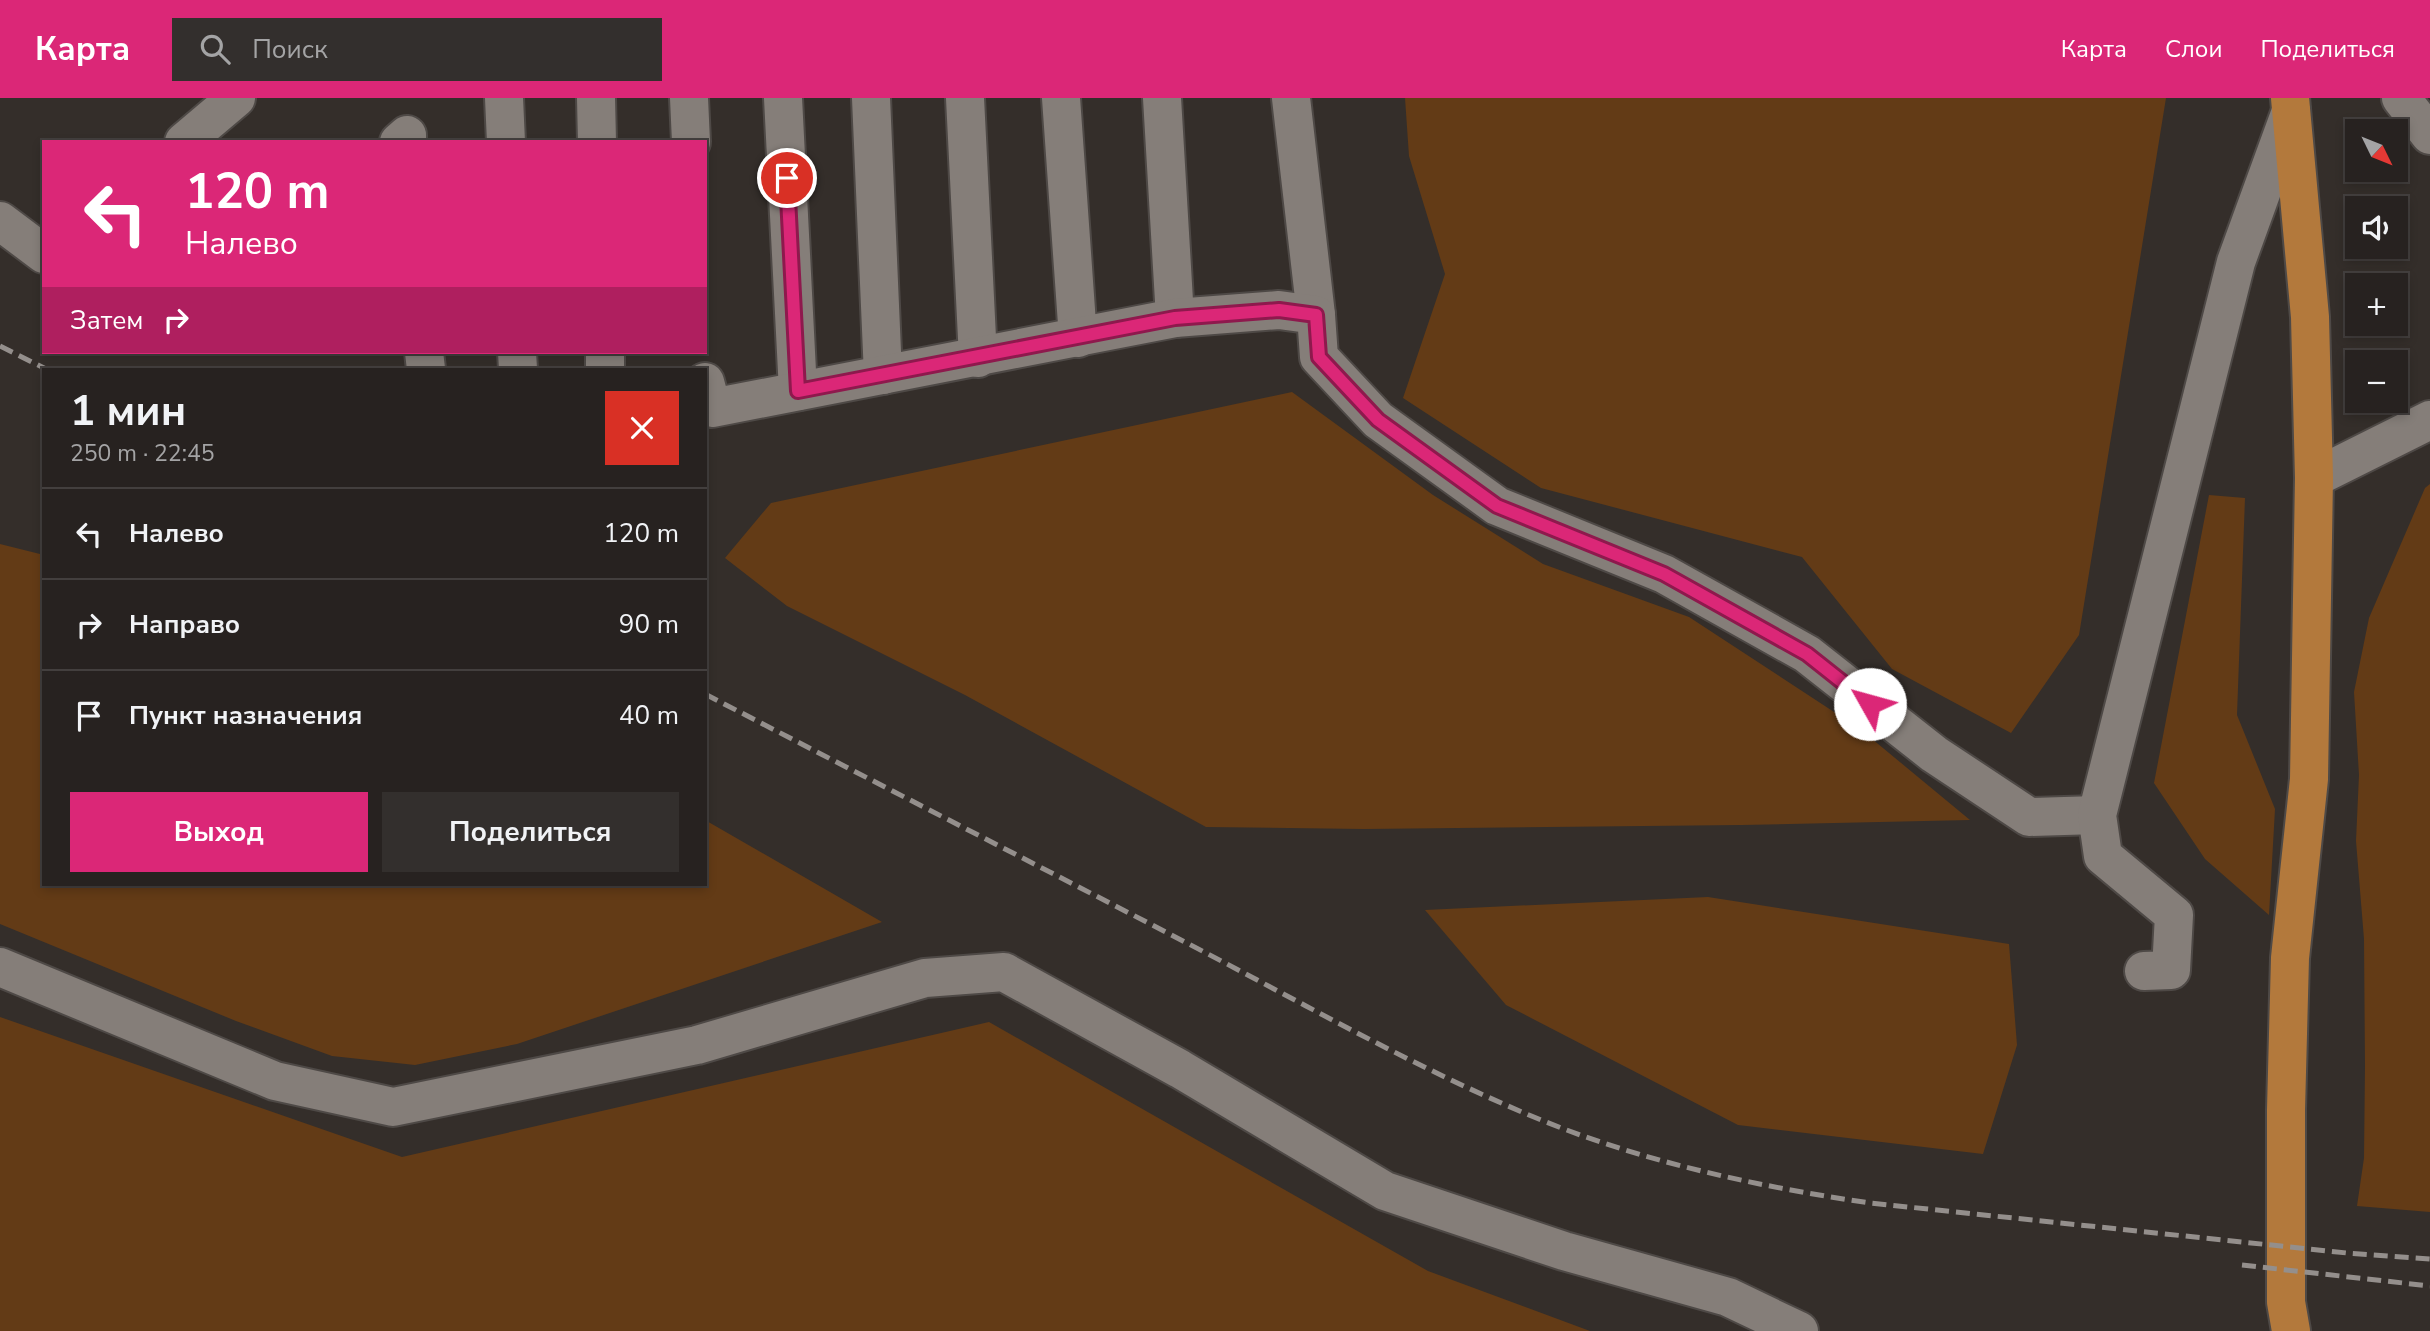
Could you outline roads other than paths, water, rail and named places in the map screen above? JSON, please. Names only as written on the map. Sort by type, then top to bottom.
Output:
[{"type":"main road","points":[[2290,105],[2310,317],[2314,478],[2309,779],[2290,958],[2288,1023],[2286,1302],[2291,1331]]},
{"type":"street","points":[[186,140],[236,98]]},
{"type":"street","points":[[504,98],[506,140]]},
{"type":"street","points":[[596,98],[597,140]]},
{"type":"street","points":[[689,98],[691,140]]},
{"type":"street","points":[[783,98],[798,391]]},
{"type":"street","points":[[871,98],[883,375]]},
{"type":"street","points":[[965,98],[978,358]]},
{"type":"street","points":[[1061,98],[1078,338]]},
{"type":"street","points":[[1162,98],[1175,318]]},
{"type":"street","points":[[1291,98],[1319,357],[1378,420],[1497,506],[1664,574],[1807,654],[1934,754],[2028,817],[2097,815]]},
{"type":"street","points":[[2401,98],[2430,135]]},
{"type":"street","points":[[2144,971],[2171,970],[2174,915],[2103,856],[2097,815],[2236,262],[2290,105]]},
{"type":"street","points":[[0,221],[42,252]]},
{"type":"street","points":[[707,389],[712,408],[1175,318],[1279,310],[1316,315]]},
{"type":"street","points":[[2314,478],[2430,420]]},
{"type":"street","points":[[0,967],[275,1081],[393,1107],[697,1045],[925,978],[1003,972],[1180,1069],[1385,1191],[1563,1251],[1728,1297],[1799,1331]]},
{"type":"railway","points":[[0,346],[44,368]]},
{"type":"railway","points":[[707,695],[1398,1054],[1529,1115],[1612,1146],[1740,1180],[1870,1203],[2347,1253],[2430,1259]]},
{"type":"railway","points":[[2242,1265],[2430,1286]]}]
